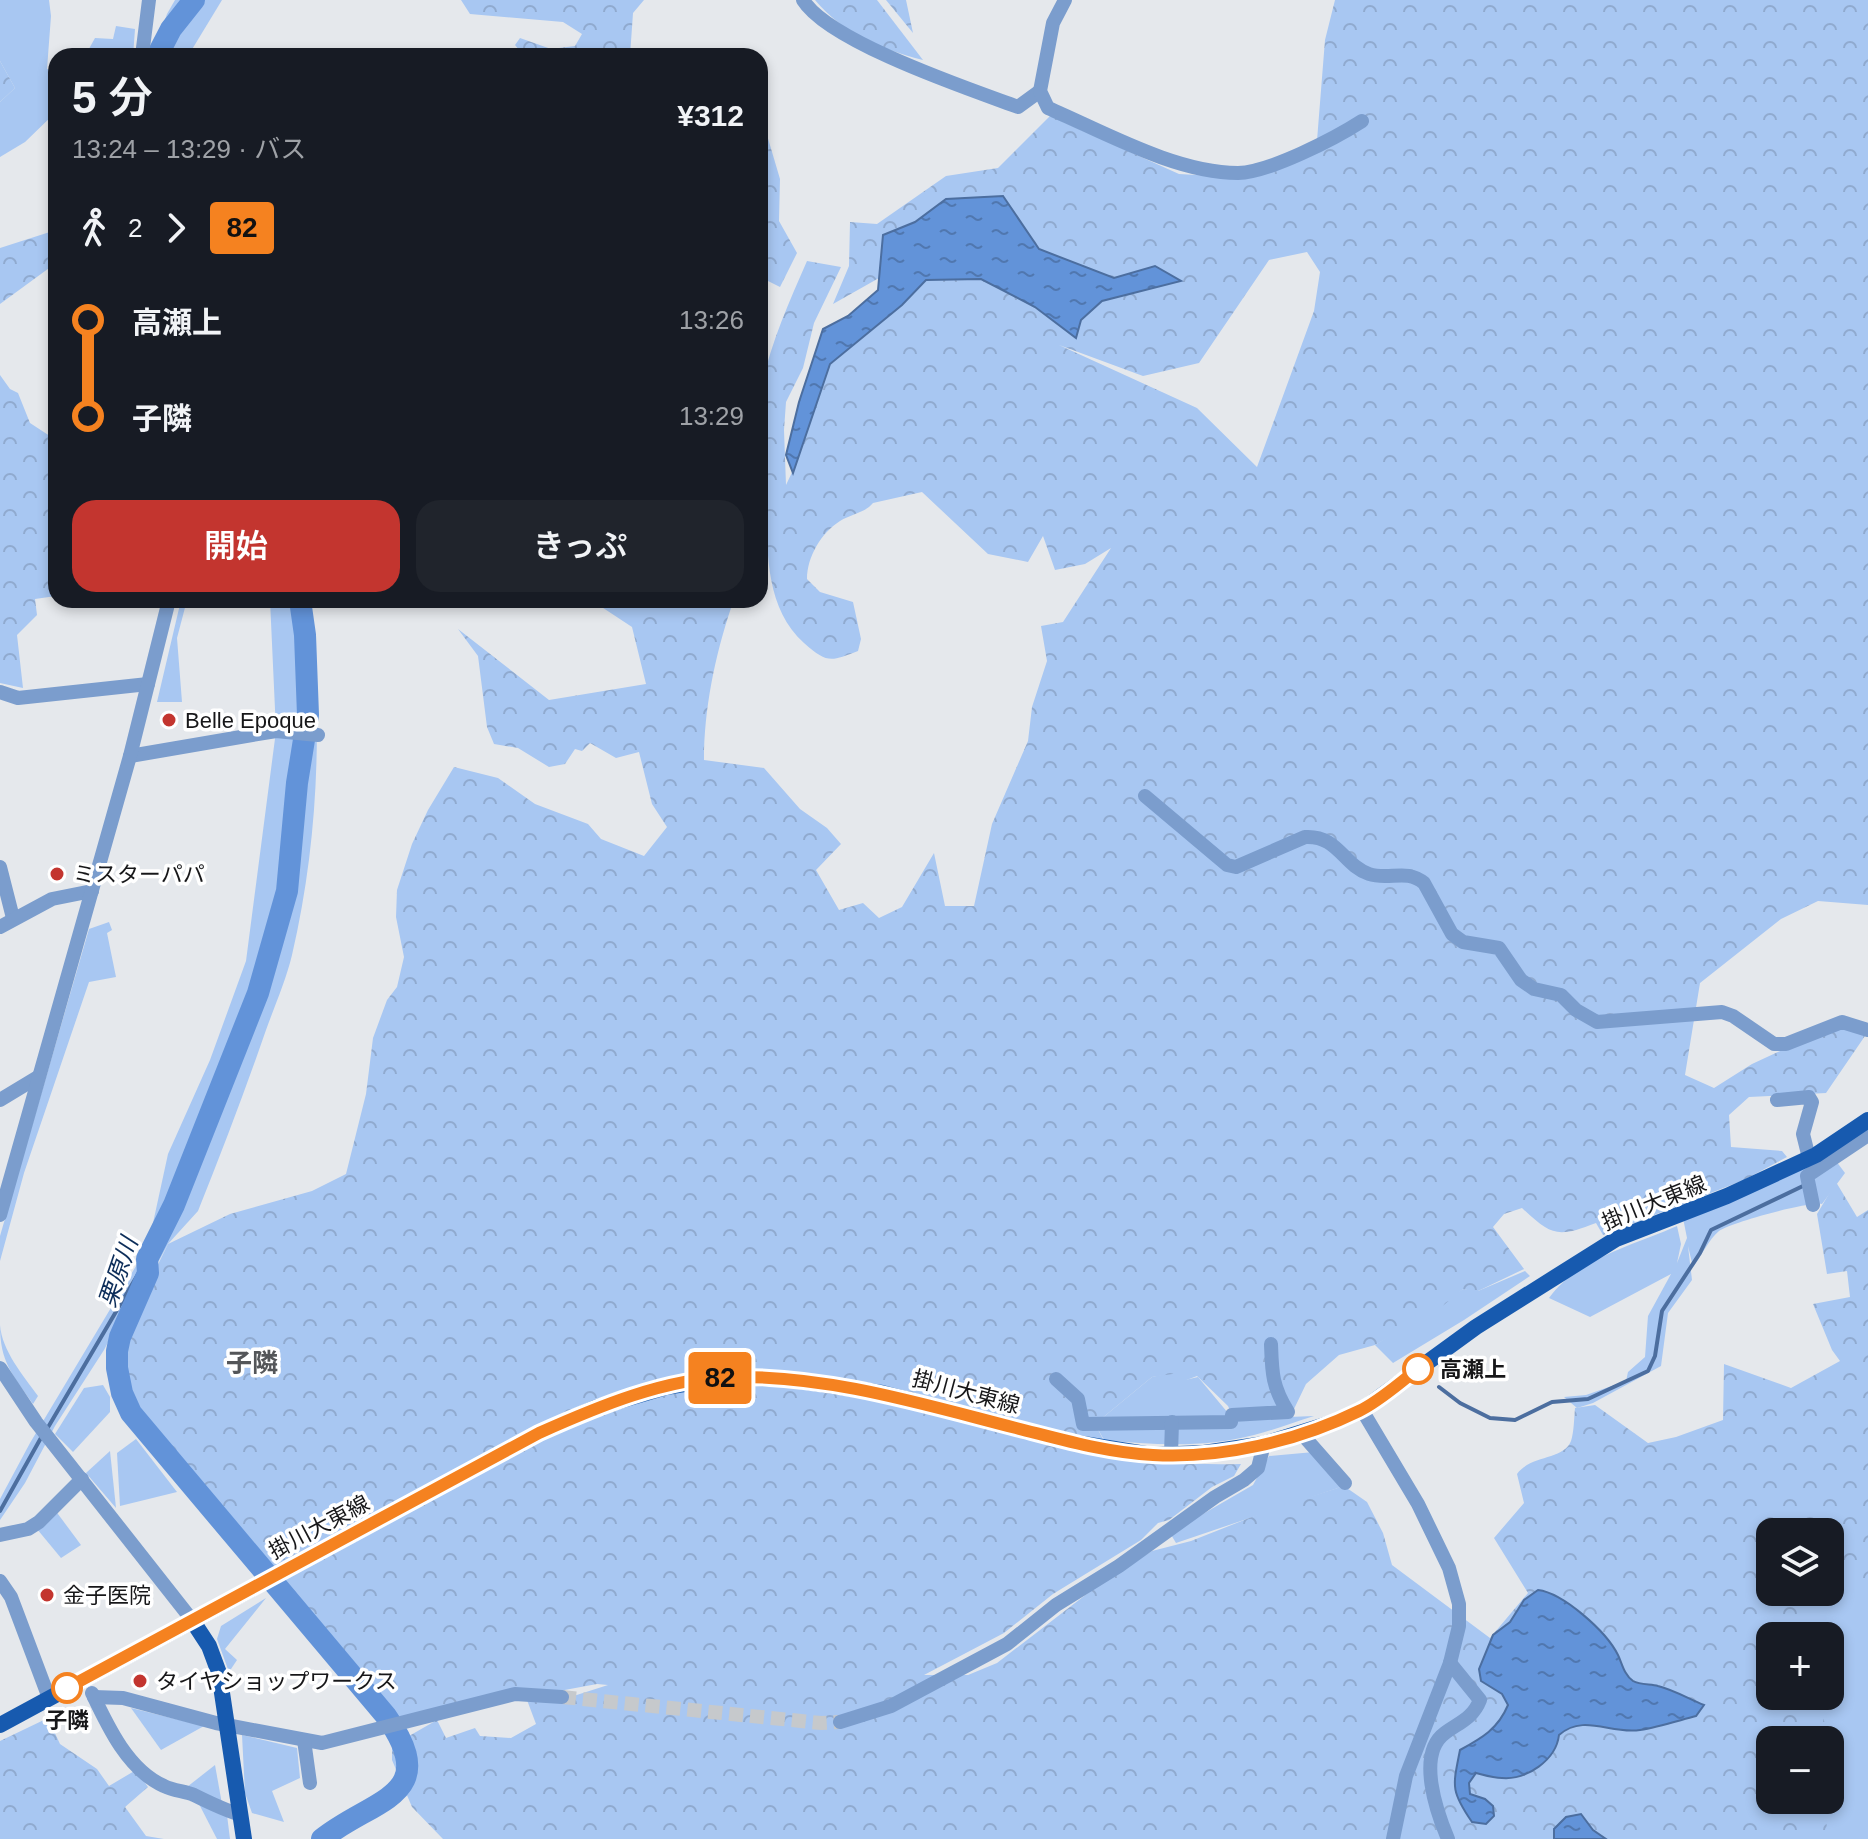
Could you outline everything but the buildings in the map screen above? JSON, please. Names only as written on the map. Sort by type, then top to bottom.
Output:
[{"type":"main road","name":"掛川大東線","points":[[0,1725],[539,1433],[595,1408],[666,1387],[727,1377],[788,1379],[882,1393],[1071,1442],[1152,1455],[1204,1453],[1264,1444],[1301,1433],[1362,1410],[1476,1327],[1616,1239],[1727,1196],[1809,1158],[1868,1120]]},
{"type":"main road","points":[[192,1620],[209,1646],[219,1673],[244,1839]]},
{"type":"street","points":[[143,48],[149,0]]},
{"type":"street","points":[[803,0],[815,14],[848,35],[928,74],[1018,107],[1040,91]]},
{"type":"street","points":[[1065,0],[1053,23],[1040,91],[1048,108],[1145,150],[1187,165],[1239,173],[1269,167],[1362,121]]},
{"type":"street","points":[[0,1215],[130,756],[167,608]]},
{"type":"street","points":[[0,692],[18,698],[148,684]]},
{"type":"street","points":[[130,756],[276,731],[318,735]]},
{"type":"street","points":[[1145,796],[1227,865],[1236,867],[1305,837],[1316,836],[1328,841],[1366,874],[1417,877],[1424,883],[1452,934],[1463,942],[1499,948],[1521,980],[1534,989],[1561,995],[1576,1010],[1597,1022],[1722,1012],[1774,1044],[1786,1044],[1842,1022],[1868,1030]]},
{"type":"street","points":[[0,867],[13,918]]},
{"type":"street","points":[[0,927],[52,899],[92,891]]},
{"type":"street","points":[[0,1100],[38,1077]]},
{"type":"street","points":[[1777,1100],[1809,1097],[1812,1102],[1803,1134],[1809,1158]]},
{"type":"street","points":[[1813,1205],[1808,1181],[1868,1135]]},
{"type":"street","points":[[1056,1379],[1078,1399],[1083,1424],[1231,1422],[1232,1415],[1288,1412],[1276,1392],[1272,1376],[1271,1344]]},
{"type":"street","points":[[0,1368],[38,1425],[192,1620]]},
{"type":"street","points":[[1362,1410],[1418,1504],[1449,1568],[1459,1604],[1459,1626],[1450,1663],[1406,1776],[1393,1839]]},
{"type":"street","points":[[1171,1454],[1172,1422]]},
{"type":"street","points":[[1301,1433],[1345,1483]]},
{"type":"street","points":[[840,1722],[891,1706],[1007,1644],[1056,1605],[1119,1566],[1215,1497],[1244,1480],[1258,1468],[1264,1444]]},
{"type":"street","points":[[0,1535],[28,1529],[39,1522],[82,1479]]},
{"type":"street","points":[[0,1581],[11,1597],[49,1698]]},
{"type":"street","points":[[1448,1839],[1439,1817],[1430,1774],[1433,1749],[1441,1735],[1475,1714],[1480,1700],[1450,1663]]},
{"type":"street","points":[[85,1679],[113,1735],[149,1778],[241,1815]]},
{"type":"street","points":[[94,1697],[123,1698],[229,1726],[331,1742],[470,1703],[515,1694],[562,1697]]},
{"type":"street","points":[[304,1740],[310,1783]]},
{"type":"green space","points":[[0,0],[49,0],[48,120],[25,142],[0,157],[0,102],[15,88],[0,61]]},
{"type":"green space","points":[[175,0],[222,0],[193,48],[155,48]]},
{"type":"green space","points":[[461,0],[644,0],[633,13],[631,48],[559,48],[575,46],[582,34],[563,22],[470,14]]},
{"type":"green space","points":[[815,0],[877,0],[923,60],[864,39],[838,22]]},
{"type":"green space","points":[[886,0],[906,0],[913,33]]},
{"type":"green space","points":[[1335,0],[1868,0],[1868,905],[1818,901],[1781,919],[1700,983],[1685,1075],[1714,1088],[1752,1064],[1841,1023],[1867,1033],[1826,1093],[1749,1097],[1729,1115],[1731,1147],[1782,1151],[1787,1157],[1744,1180],[1603,1235],[1596,1223],[1572,1231],[1556,1232],[1522,1208],[1504,1214],[1493,1227],[1524,1269],[1476,1292],[1463,1289],[1439,1309],[1375,1345],[1339,1355],[1306,1384],[1294,1409],[1232,1415],[1228,1406],[1197,1376],[1184,1381],[1179,1373],[1152,1377],[1095,1424],[1111,1454],[1176,1463],[1241,1464],[1234,1476],[1212,1487],[1169,1520],[1158,1523],[1141,1540],[1053,1594],[1004,1633],[924,1675],[968,1675],[997,1663],[1101,1583],[1152,1551],[1191,1541],[1272,1509],[1344,1486],[1367,1502],[1383,1533],[1392,1565],[1490,1638],[1528,1593],[1494,1538],[1524,1503],[1517,1474],[1530,1464],[1567,1447],[1572,1437],[1575,1408],[1595,1405],[1648,1443],[1676,1437],[1723,1420],[1724,1364],[1791,1388],[1840,1361],[1832,1350],[1813,1304],[1850,1297],[1847,1271],[1827,1274],[1817,1214],[1836,1182],[1857,1217],[1868,1210],[1868,1595],[1844,1586],[1844,1518],[1756,1518],[1756,1606],[1802,1606],[1801,1622],[1756,1622],[1756,1710],[1822,1710],[1825,1726],[1756,1726],[1756,1814],[1826,1814],[1827,1839],[443,1839],[412,1807],[392,1760],[392,1739],[409,1736],[437,1720],[446,1738],[475,1728],[480,1736],[511,1738],[536,1724],[527,1700],[561,1700],[608,1685],[597,1684],[398,1721],[336,1653],[289,1592],[250,1551],[196,1476],[165,1444],[124,1389],[121,1351],[168,1244],[230,1214],[312,1191],[346,1174],[366,1094],[373,1038],[387,1000],[397,987],[404,957],[396,917],[397,890],[412,844],[454,767],[498,778],[535,804],[588,824],[601,839],[644,856],[667,827],[652,804],[639,752],[616,758],[590,743],[582,751],[575,749],[565,764],[549,767],[518,748],[494,744],[487,727],[478,656],[458,629],[549,700],[646,684],[632,627],[603,608],[731,608],[708,702],[704,760],[764,768],[800,809],[827,828],[841,844],[816,870],[839,910],[863,903],[879,918],[902,907],[934,853],[945,906],[974,906],[992,824],[1028,741],[1032,707],[1047,661],[1041,626],[1063,622],[1111,548],[1085,564],[1055,570],[1043,536],[1028,562],[988,554],[922,492],[873,503],[827,532],[812,554],[807,579],[820,592],[853,602],[861,639],[858,651],[829,659],[812,650],[789,626],[779,607],[768,552],[768,360],[787,308],[807,261],[841,267],[814,323],[803,368],[786,402],[786,485],[830,364],[913,290],[879,278],[833,304],[849,266],[850,222],[877,224],[946,176],[998,168],[1050,116],[1179,174],[1248,178],[1316,153],[1325,40]],"holes":[[[1307,252],[1320,272],[1314,311],[1257,467],[1197,408],[1059,345],[1143,376],[1199,363],[1269,260]]]},
{"type":"green space","points":[[116,26],[135,29],[134,48],[89,48],[95,38],[113,39]]},
{"type":"green space","points":[[520,38],[548,48],[517,48],[515,45]]},
{"type":"green space","points":[[0,61],[15,88],[0,102]]},
{"type":"green space","points":[[768,138],[780,179],[779,221],[797,253],[780,287],[768,281]]},
{"type":"green space","points":[[48,233],[48,269],[0,304],[0,248]]},
{"type":"green space","points":[[0,375],[10,389],[18,393],[30,423],[48,435],[48,597],[35,599],[37,615],[17,635],[23,688],[0,683]]},
{"type":"green space","points":[[179,608],[185,608],[177,638],[182,702],[157,702]]},
{"type":"green space","points":[[270,608],[310,608],[317,734],[313,823],[301,911],[284,983],[198,1211],[168,1244],[139,1298],[118,1323],[55,1426],[25,1483],[0,1520],[0,1499],[30,1443],[148,1246],[168,1154],[210,1060],[246,961],[276,731]]},
{"type":"green space","points":[[109,922],[112,930],[107,933],[116,977],[89,982],[24,1173],[0,1261],[0,1236],[89,929]]},
{"type":"green space","points":[[282,926],[280,950],[192,1188],[176,1223],[159,1230],[245,1010],[263,954]]},
{"type":"green space","points":[[1833,1157],[1845,1173],[1822,1204],[1786,1209],[1727,1227],[1715,1234],[1693,1267],[1688,1246],[1692,1280],[1668,1313],[1661,1366],[1593,1403],[1577,1408],[1564,1397],[1586,1395],[1626,1381],[1628,1372],[1645,1357],[1648,1316],[1671,1274],[1590,1317],[1549,1298],[1561,1284],[1607,1254],[1677,1226],[1681,1244],[1677,1263],[1687,1238],[1683,1218]]},
{"type":"green space","points":[[1525,1271],[1530,1276],[1393,1363],[1375,1345],[1463,1289],[1478,1291]]},
{"type":"green space","points":[[0,1325],[9,1353],[38,1396],[33,1404],[13,1376],[5,1358]]},
{"type":"green space","points":[[1179,1371],[1185,1380],[1198,1377],[1233,1419],[1314,1416],[1262,1433],[1217,1442],[1161,1444],[1104,1440],[1095,1424],[1152,1377]]},
{"type":"green space","points":[[103,1385],[110,1397],[110,1412],[73,1452],[55,1434],[84,1388]]},
{"type":"green space","points":[[136,1439],[177,1492],[120,1506],[117,1453]]},
{"type":"green space","points":[[110,1451],[116,1508],[86,1473]]},
{"type":"green space","points":[[1314,1452],[1344,1486],[1176,1543],[1170,1533],[1253,1485],[1269,1456]]},
{"type":"green space","points":[[55,1510],[81,1545],[61,1558],[37,1529]]},
{"type":"green space","points":[[1868,1511],[1868,1839],[1775,1839],[1772,1814],[1844,1814],[1844,1726],[1771,1726],[1772,1710],[1844,1710],[1844,1622],[1773,1622],[1774,1606],[1844,1606],[1844,1524]]},
{"type":"green space","points":[[266,1598],[225,1649],[237,1660],[229,1672],[217,1639],[221,1626]]},
{"type":"green space","points":[[131,1708],[204,1726],[161,1750]]},
{"type":"green space","points":[[48,1718],[60,1744],[97,1769],[109,1786],[136,1770],[148,1787],[125,1807],[146,1836],[164,1839],[0,1839],[0,1741]]},
{"type":"green space","points":[[242,1735],[297,1748],[300,1778],[272,1791],[284,1822],[252,1813],[245,1793]]},
{"type":"green space","points":[[215,1765],[222,1804],[187,1787]]},
{"type":"green space","points":[[199,1804],[227,1815],[230,1839],[217,1839]]},
{"type":"water","points":[[1003,196],[1039,249],[1114,278],[1155,266],[1181,281],[1102,301],[1081,320],[1076,338],[1035,307],[981,279],[926,280],[902,305],[830,364],[793,473],[786,455],[799,402],[823,329],[848,316],[878,290],[883,235],[915,222],[946,199]]},
{"type":"water","points":[[1538,1590],[1559,1598],[1594,1625],[1612,1645],[1633,1681],[1664,1688],[1704,1705],[1696,1716],[1640,1730],[1578,1726],[1559,1735],[1552,1753],[1530,1772],[1512,1778],[1476,1773],[1469,1783],[1470,1794],[1485,1799],[1493,1806],[1494,1816],[1486,1824],[1472,1822],[1455,1788],[1460,1750],[1488,1732],[1508,1705],[1502,1694],[1481,1681],[1479,1669],[1493,1635],[1510,1622],[1524,1600]]},
{"type":"water","points":[[1581,1814],[1593,1830],[1606,1839],[1554,1839],[1554,1829],[1566,1817]]},
{"type":"waterway","name":"栗原川","points":[[161,48],[171,29],[194,0]]},
{"type":"waterway","name":"栗原川","points":[[301,608],[308,715],[297,783],[287,891],[258,993],[174,1205],[147,1259],[148,1273],[120,1337],[117,1368],[122,1393],[131,1413],[386,1716],[402,1743],[407,1764],[404,1780],[380,1803],[322,1839]]},
{"type":"waterway","points":[[1439,1387],[1460,1403],[1490,1418],[1515,1420],[1552,1402],[1588,1399],[1648,1371],[1655,1356],[1662,1311],[1700,1253],[1711,1230],[1805,1185]]},
{"type":"waterway","points":[[47,1429],[147,1259]]},
{"type":"waterway","points":[[0,1511],[42,1436]]},
{"type":"tunnel","points":[[562,1697],[821,1723],[840,1722]]},
{"type":"bus line","name":"82","points":[[67,1688],[539,1433],[595,1408],[666,1387],[727,1377],[788,1379],[882,1393],[1071,1442],[1152,1455],[1204,1453],[1264,1444],[1332,1423],[1362,1410],[1418,1369]]},
{"type":"place","name":"Belle Epoque","points":[[169,720]]},
{"type":"place","name":"ミスターパパ","points":[[57,874]]},
{"type":"place","name":"高瀬上","points":[[1418,1369]]},
{"type":"place","name":"金子医院","points":[[47,1595]]},
{"type":"place","name":"タイヤショップワークス","points":[[140,1681]]},
{"type":"place","name":"子隣","points":[[67,1688]]},
{"type":"district","name":"子隣","points":[[252,1363]]}]
